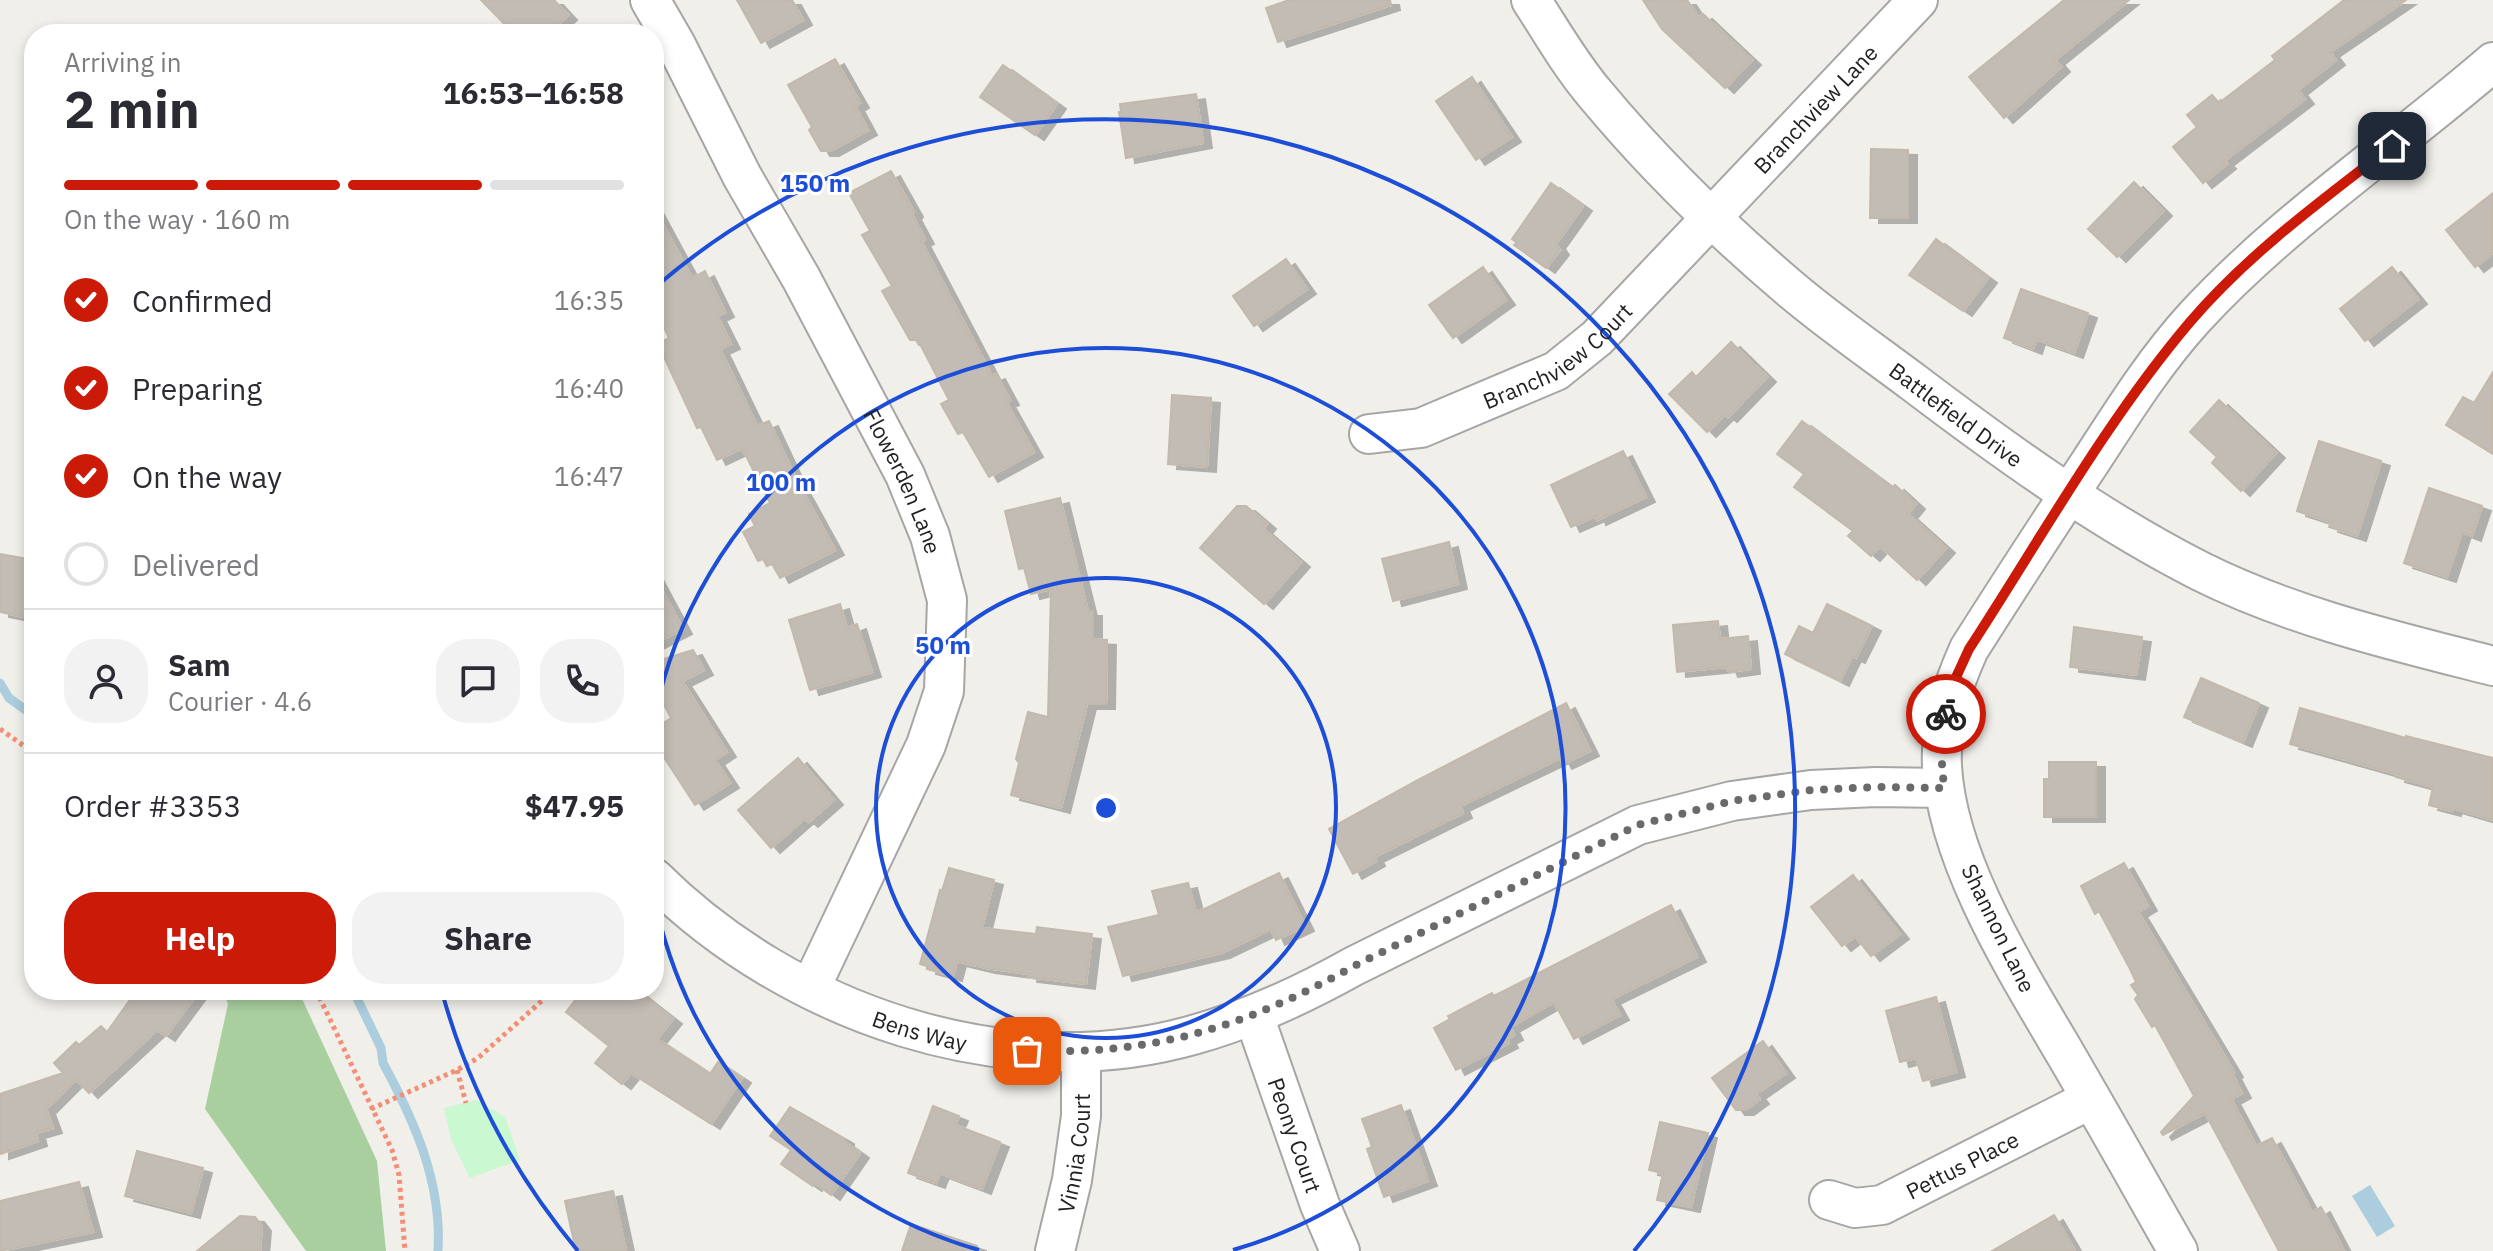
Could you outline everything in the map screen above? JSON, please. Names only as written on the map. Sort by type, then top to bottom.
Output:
[{"type":"street","name":"Flowerden Lane","points":[[650,0],[664,24]]},
{"type":"street","name":"Battlefield Drive","points":[[1531,0],[1594,94],[1711,218],[1794,292],[1984,436],[2069,494],[2201,571],[2330,622],[2493,666]]},
{"type":"street","name":"Branchview Lane","points":[[1711,218],[1918,0]]},
{"type":"street","name":"Flowerden Lane","points":[[664,24],[742,176],[801,278],[905,475],[930,536],[947,600],[944,691],[926,745],[810,989]]},
{"type":"street","name":"Shannon Lane","points":[[2178,1251],[2012,963],[1981,902],[1957,837],[1944,788],[1943,724],[1952,686],[1969,649],[2069,494],[2142,383],[2192,320],[2236,275],[2301,217],[2493,62]]},
{"type":"street","name":"Branchview Court","points":[[1369,434],[1421,428],[1556,371],[1597,338],[1711,218]]},
{"type":"street","name":"Bens Way","points":[[664,887],[750,955],[810,989],[889,1022],[963,1042],[1027,1051],[1081,1053],[1191,1036],[1254,1016],[1310,991],[1354,966],[1638,825],[1732,801],[1811,790],[1944,788]]},
{"type":"street","name":"Peony Court","points":[[1254,1016],[1320,1205],[1340,1251]]},
{"type":"street","name":"Vinnia Court","points":[[1055,1251],[1072,1180],[1081,1116],[1081,1053]]},
{"type":"street","name":"Pettus Place","points":[[1829,1200],[1855,1208],[1882,1205],[2091,1099]]},
{"type":"path","points":[[0,729],[24,746]]},
{"type":"path","points":[[321,1000],[392,1150],[399,1175],[405,1251]]},
{"type":"path","points":[[371,1109],[457,1070],[498,1042],[543,1000]]},
{"type":"path","points":[[457,1070],[466,1103]]},
{"type":"green space","points":[[227,1000],[303,1000],[377,1161],[386,1251],[306,1251],[205,1109]]},
{"type":"green space","points":[[477,1100],[505,1117],[520,1160],[470,1178],[451,1139],[444,1108]]},
{"type":"water","points":[[2370,1185],[2395,1226],[2377,1237],[2352,1196]]},
{"type":"building","points":[[481,0],[554,0],[568,15],[559,24],[504,24]]},
{"type":"building","points":[[737,0],[792,0],[803,20],[761,43]]},
{"type":"building","points":[[1289,0],[1390,0],[1391,5],[1278,42],[1266,8]]},
{"type":"building","points":[[1643,0],[1687,0],[1699,18],[1703,14],[1752,60],[1725,88],[1662,29]]},
{"type":"building","points":[[2064,0],[2129,0],[2055,60],[2061,67],[2004,118],[1969,77]]},
{"type":"building","points":[[2344,0],[2406,0],[2330,52],[2336,60],[2298,90],[2305,99],[2224,161],[2227,164],[2203,183],[2173,147],[2197,127],[2187,115],[2212,95],[2219,103],[2275,60],[2272,56]]},
{"type":"building","points":[[835,59],[860,103],[855,106],[868,130],[830,151],[821,151],[809,130],[812,127],[788,85]]},
{"type":"building","points":[[1003,65],[1057,104],[1035,135],[980,97]]},
{"type":"building","points":[[1472,77],[1512,137],[1476,160],[1436,101]]},
{"type":"building","points":[[1196,94],[1203,143],[1126,158],[1120,104]]},
{"type":"building","points":[[1871,149],[1908,150],[1908,218],[1870,218]]},
{"type":"building","points":[[891,171],[914,212],[912,215],[925,239],[921,241],[992,376],[996,374],[1010,400],[1006,402],[1034,452],[989,477],[963,432],[958,434],[941,404],[949,400],[918,340],[910,340],[882,291],[892,286],[862,235],[870,231],[849,193]]},
{"type":"building","points":[[2134,182],[2163,211],[2117,257],[2088,229]]},
{"type":"building","points":[[1551,183],[1583,206],[1556,244],[1560,250],[1546,268],[1514,245],[1517,243],[1512,239]]},
{"type":"building","points":[[2493,193],[2493,253],[2475,267],[2446,230]]},
{"type":"building","points":[[664,226],[692,278],[705,271],[725,312],[717,316],[731,344],[720,349],[757,426],[769,421],[797,481],[835,550],[780,578],[772,563],[767,566],[763,559],[758,561],[743,532],[755,526],[749,514],[770,503],[742,448],[717,460],[701,427],[697,428],[664,357],[664,341],[669,338],[664,327]]},
{"type":"building","points":[[1936,239],[1988,278],[1963,311],[1909,275]]},
{"type":"building","points":[[1286,259],[1307,289],[1254,326],[1233,296]]},
{"type":"building","points":[[1483,267],[1506,300],[1453,338],[1429,305]]},
{"type":"building","points":[[2392,267],[2418,299],[2365,341],[2340,309]]},
{"type":"building","points":[[2021,289],[2088,313],[2074,353],[2036,339],[2033,349],[2004,338]]},
{"type":"building","points":[[1731,342],[1767,377],[1728,417],[1725,414],[1707,432],[1669,394],[1692,372],[1696,377]]},
{"type":"building","points":[[2493,372],[2493,454],[2446,425],[2463,397],[2474,403]]},
{"type":"building","points":[[1172,395],[1211,398],[1207,467],[1168,464]]},
{"type":"building","points":[[2219,400],[2276,453],[2241,491],[2212,463],[2217,457],[2190,432]]},
{"type":"building","points":[[1802,421],[1892,488],[1895,485],[1916,504],[1908,514],[1946,548],[1917,580],[1880,546],[1871,556],[1848,536],[1853,531],[1794,487],[1804,474],[1777,454]]},
{"type":"building","points":[[2319,441],[2381,461],[2357,536],[2329,527],[2331,522],[2297,511]]},
{"type":"building","points":[[1623,451],[1646,497],[1597,520],[1596,516],[1571,527],[1551,485]]},
{"type":"building","points":[[2429,488],[2482,506],[2472,536],[2462,532],[2447,577],[2404,563]]},
{"type":"building","points":[[1060,498],[1088,611],[1093,611],[1093,639],[1107,640],[1106,704],[1087,704],[1061,808],[1011,795],[1028,712],[1048,717],[1051,589],[1031,594],[1024,568],[1019,569],[1005,511]]},
{"type":"building","points":[[1237,506],[1246,506],[1267,524],[1263,529],[1301,562],[1264,604],[1200,548]]},
{"type":"building","points":[[1449,542],[1458,584],[1393,601],[1382,559]]},
{"type":"building","points":[[0,554],[24,558],[24,617],[0,612]]},
{"type":"building","points":[[664,594],[683,629],[664,639]]},
{"type":"building","points":[[840,604],[847,628],[857,624],[872,672],[810,690],[789,620]]},
{"type":"building","points":[[1827,604],[1872,626],[1840,681],[1785,654],[1799,626],[1813,633]]},
{"type":"building","points":[[1718,621],[1720,639],[1748,636],[1751,669],[1729,672],[1727,667],[1677,672],[1673,625]]},
{"type":"building","points":[[2074,627],[2142,637],[2136,675],[2070,667]]},
{"type":"building","points":[[693,650],[704,670],[682,681],[727,752],[715,760],[730,783],[695,805],[664,757],[664,723],[671,718],[664,704],[664,659]]},
{"type":"building","points":[[2201,678],[2259,703],[2243,742],[2184,717]]},
{"type":"building","points":[[1566,703],[1590,751],[1563,764],[1560,758],[1460,806],[1463,813],[1374,857],[1376,861],[1353,874],[1329,829]]},
{"type":"building","points":[[2300,708],[2406,738],[2493,758],[2493,820],[2453,808],[2452,811],[2429,805],[2433,787],[2290,744]]},
{"type":"building","points":[[798,758],[834,800],[809,822],[805,818],[771,848],[738,810]]},
{"type":"building","points":[[2049,762],[2096,762],[2096,817],[2044,817],[2044,779],[2049,779]]},
{"type":"building","points":[[2124,863],[2148,906],[2138,912],[2234,1072],[2232,1074],[2242,1093],[2231,1099],[2256,1146],[2272,1138],[2312,1212],[2321,1207],[2344,1251],[2279,1251],[2205,1113],[2163,1135],[2161,1132],[2194,1096],[2155,1025],[2152,1027],[2135,999],[2138,995],[2131,985],[2136,982],[2130,969],[2099,911],[2095,914],[2081,886]]},
{"type":"building","points":[[949,868],[994,880],[982,928],[1036,934],[1037,927],[1092,934],[1086,984],[1028,977],[1029,974],[957,961],[953,976],[920,964]]},
{"type":"building","points":[[1279,873],[1305,926],[1276,940],[1271,929],[1221,953],[1123,976],[1108,927],[1159,915],[1152,891],[1188,883],[1196,913]]},
{"type":"building","points":[[1853,875],[1900,934],[1871,956],[1855,936],[1842,946],[1811,907]]},
{"type":"building","points":[[1671,905],[1697,957],[1611,999],[1620,1015],[1574,1039],[1554,1002],[1510,1027],[1514,1035],[1507,1039],[1509,1043],[1456,1070],[1434,1028],[1450,1019],[1448,1016],[1492,993],[1494,996]]},
{"type":"building","points":[[1936,997],[1956,1072],[1923,1081],[1916,1058],[1900,1062],[1886,1011]]},
{"type":"building","points":[[130,1000],[193,1000],[166,1036],[157,1030],[89,1093],[76,1079],[46,1109],[53,1128],[36,1133],[38,1141],[0,1154],[0,1094],[63,1073],[54,1063],[76,1042],[79,1045],[101,1026],[107,1032]]},
{"type":"building","points":[[575,1000],[649,1000],[673,1019],[657,1039],[710,1074],[718,1062],[742,1078],[711,1124],[631,1073],[622,1084],[595,1063],[609,1046],[566,1012]]},
{"type":"building","points":[[1763,1041],[1786,1073],[1756,1094],[1760,1099],[1745,1110],[1736,1110],[1712,1078]]},
{"type":"building","points":[[1401,1105],[1428,1181],[1384,1197],[1367,1149],[1372,1147],[1362,1119]]},
{"type":"building","points":[[933,1106],[959,1116],[955,1125],[1000,1142],[982,1189],[940,1173],[936,1183],[908,1173]]},
{"type":"building","points":[[790,1107],[845,1139],[860,1153],[831,1195],[781,1164],[791,1150],[770,1136]]},
{"type":"building","points":[[1660,1122],[1708,1133],[1691,1207],[1657,1200],[1663,1173],[1649,1170]]},
{"type":"building","points":[[137,1151],[203,1168],[191,1213],[125,1196]]},
{"type":"building","points":[[79,1182],[93,1232],[0,1251],[0,1201]]},
{"type":"building","points":[[613,1191],[626,1251],[576,1251],[565,1201]]},
{"type":"building","points":[[2054,1215],[2075,1251],[1992,1251]]},
{"type":"building","points":[[240,1216],[255,1217],[262,1226],[260,1251],[197,1251]]},
{"type":"building","points":[[911,1224],[977,1246],[977,1251],[902,1251]]},
{"type":"waterway","points":[[0,683],[9,698],[24,709]]},
{"type":"waterway","points":[[358,1000],[424,1154],[436,1201],[438,1251]]},
{"type":"way so far","points":[[1027,1051],[1081,1053],[1128,1048],[1191,1036],[1254,1016],[1310,991],[1354,966],[1638,825],[1732,801],[1811,790],[1944,788],[1943,724],[1946,714]]},
{"type":"route","points":[[1946,714],[1952,686],[1969,649],[2142,383],[2192,320],[2236,275],[2301,217],[2392,146]]}]
